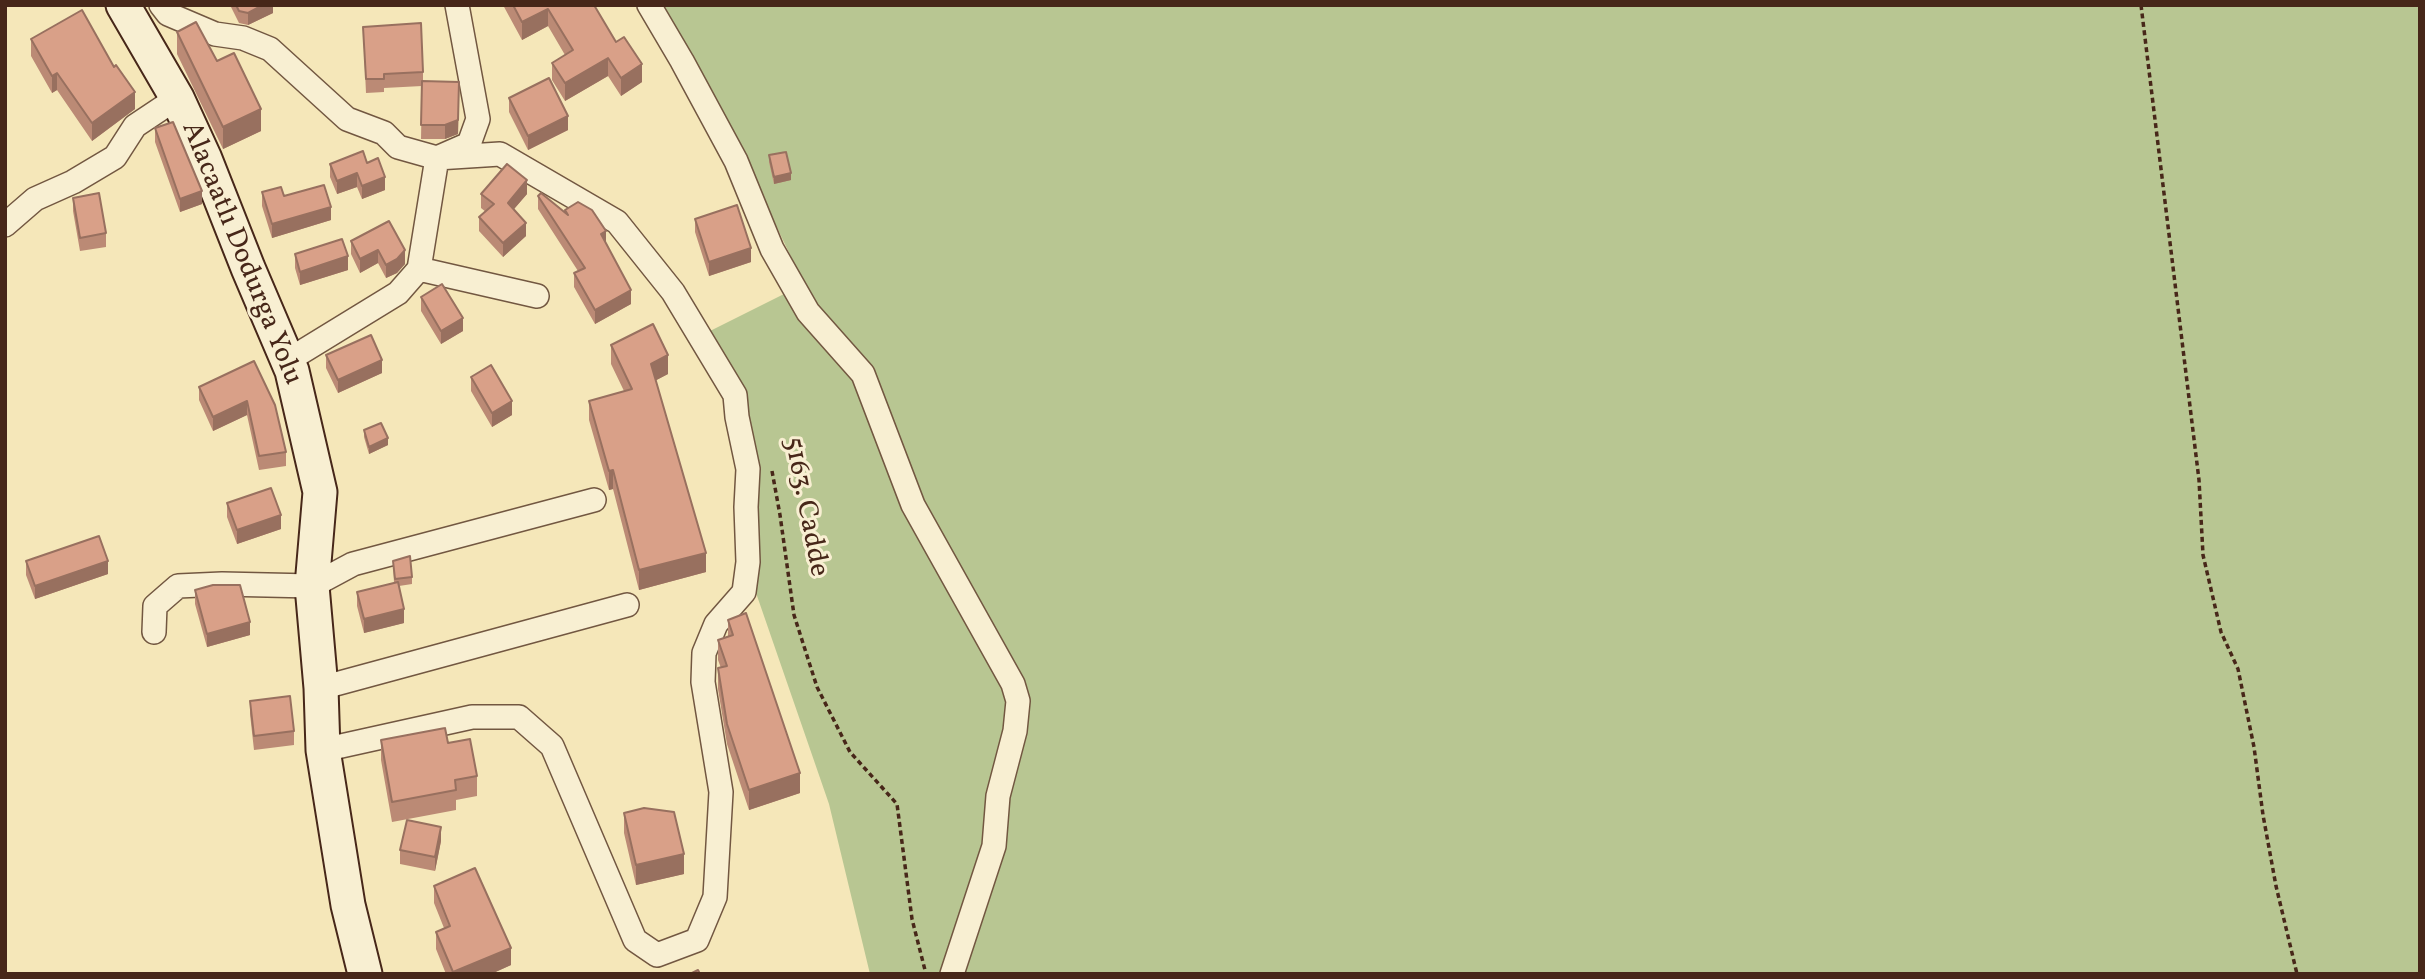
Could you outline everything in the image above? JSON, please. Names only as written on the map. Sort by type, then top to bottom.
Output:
[{"type":"street","name":"Alacaatlı Dodurga Yolu","points":[[123,5],[177,98],[205,159],[292,371],[320,492],[312,586],[321,688],[323,750],[348,905],[365,974]]},
{"type":"street","points":[[161,5],[168,13],[215,34],[243,38],[270,49],[347,119],[384,133],[398,147],[437,158],[500,154],[617,222],[673,292],[735,395],[748,469],[748,562],[744,592],[716,624],[704,653],[703,682],[722,792],[715,897],[697,940],[657,955],[635,940],[552,746],[519,717],[472,717],[323,750]]},
{"type":"street","points":[[437,158],[469,144],[478,119],[457,5]]},
{"type":"street","points":[[649,5],[736,161],[772,248],[808,312],[863,374],[913,505],[1013,684],[1018,701],[1015,731],[998,796],[994,846],[951,974]]},
{"type":"street","points":[[5,225],[34,200],[73,182],[115,157],[135,126],[177,98]]},
{"type":"street","points":[[287,361],[398,293],[419,269],[437,158]]},
{"type":"street","points":[[419,269],[537,296]]},
{"type":"street","points":[[153,632],[155,606],[178,586],[312,586],[353,564],[594,500]]},
{"type":"street","points":[[321,688],[627,605]]},
{"type":"path","points":[[2141,5],[2199,480],[2203,555],[2221,632],[2238,668],[2254,747],[2276,886],[2297,974]]},
{"type":"path","name":"5163. Cadde","points":[[771,469],[794,615],[817,687],[850,752],[897,804],[912,919],[926,974]]},
{"type":"green space","points":[[658,5],[2420,5],[2420,974],[870,974],[829,804],[755,590],[755,450],[706,333],[804,284],[749,169]]},
{"type":"building","points":[[236,5],[263,5],[248,13],[239,11]]},
{"type":"building","points":[[513,5],[594,5],[616,42],[624,37],[642,64],[621,78],[608,58],[565,83],[552,63],[573,50],[548,9],[522,22]]},
{"type":"building","points":[[82,10],[114,67],[116,65],[135,92],[92,123],[57,73],[52,76],[31,39]]},
{"type":"building","points":[[196,22],[217,61],[234,53],[261,109],[223,127],[177,32]]},
{"type":"building","points":[[421,23],[423,72],[384,74],[384,79],[366,79],[363,27]]},
{"type":"building","points":[[549,78],[568,116],[528,136],[509,98]]},
{"type":"building","points":[[422,81],[459,82],[458,120],[445,125],[421,125]]},
{"type":"building","points":[[173,122],[202,191],[180,199],[155,128]]},
{"type":"building","points":[[363,151],[367,163],[378,158],[385,177],[362,186],[357,173],[337,181],[330,164]]},
{"type":"building","points":[[786,152],[791,173],[774,177],[769,155]]},
{"type":"building","points":[[507,164],[527,180],[508,203],[526,223],[503,243],[479,217],[494,204],[481,194]]},
{"type":"building","points":[[324,185],[331,207],[272,224],[262,192],[281,187],[284,196]]},
{"type":"building","points":[[99,193],[106,233],[80,238],[73,198]]},
{"type":"building","points":[[541,193],[568,215],[565,210],[578,202],[592,210],[606,231],[601,234],[631,290],[595,310],[574,273],[585,268],[538,196]]},
{"type":"building","points":[[737,205],[751,248],[709,262],[695,219]]},
{"type":"building","points":[[389,221],[405,250],[397,259],[386,265],[378,250],[360,259],[351,241]]},
{"type":"building","points":[[342,239],[348,256],[300,272],[295,254]]},
{"type":"building","points":[[442,284],[463,318],[441,331],[421,297]]},
{"type":"building","points":[[653,324],[668,355],[651,364],[706,553],[639,570],[613,470],[609,471],[589,401],[632,389],[611,345]]},
{"type":"building","points":[[371,335],[382,360],[338,380],[326,355]]},
{"type":"building","points":[[254,361],[275,405],[286,452],[259,456],[247,401],[213,417],[199,387]]},
{"type":"building","points":[[491,365],[512,401],[492,413],[471,377]]},
{"type":"building","points":[[381,423],[388,438],[369,447],[364,430]]},
{"type":"building","points":[[271,488],[281,515],[237,530],[227,503]]},
{"type":"building","points":[[99,536],[108,561],[35,586],[26,561]]},
{"type":"building","points":[[410,556],[412,577],[395,579],[393,561]]},
{"type":"building","points":[[398,582],[404,609],[364,619],[357,592]]},
{"type":"building","points":[[213,585],[240,585],[250,622],[207,634],[195,590]]},
{"type":"building","points":[[746,613],[800,773],[749,790],[727,724],[718,668],[727,666],[718,640],[733,635],[728,620]]},
{"type":"building","points":[[290,696],[294,731],[254,736],[250,701]]},
{"type":"building","points":[[445,728],[448,743],[470,739],[477,776],[455,780],[456,790],[392,802],[381,740]]},
{"type":"building","points":[[644,808],[674,812],[684,854],[636,865],[624,813]]},
{"type":"building","points":[[407,820],[441,827],[435,857],[400,850]]},
{"type":"building","points":[[475,868],[511,948],[453,972],[436,932],[450,926],[434,886]]}]
